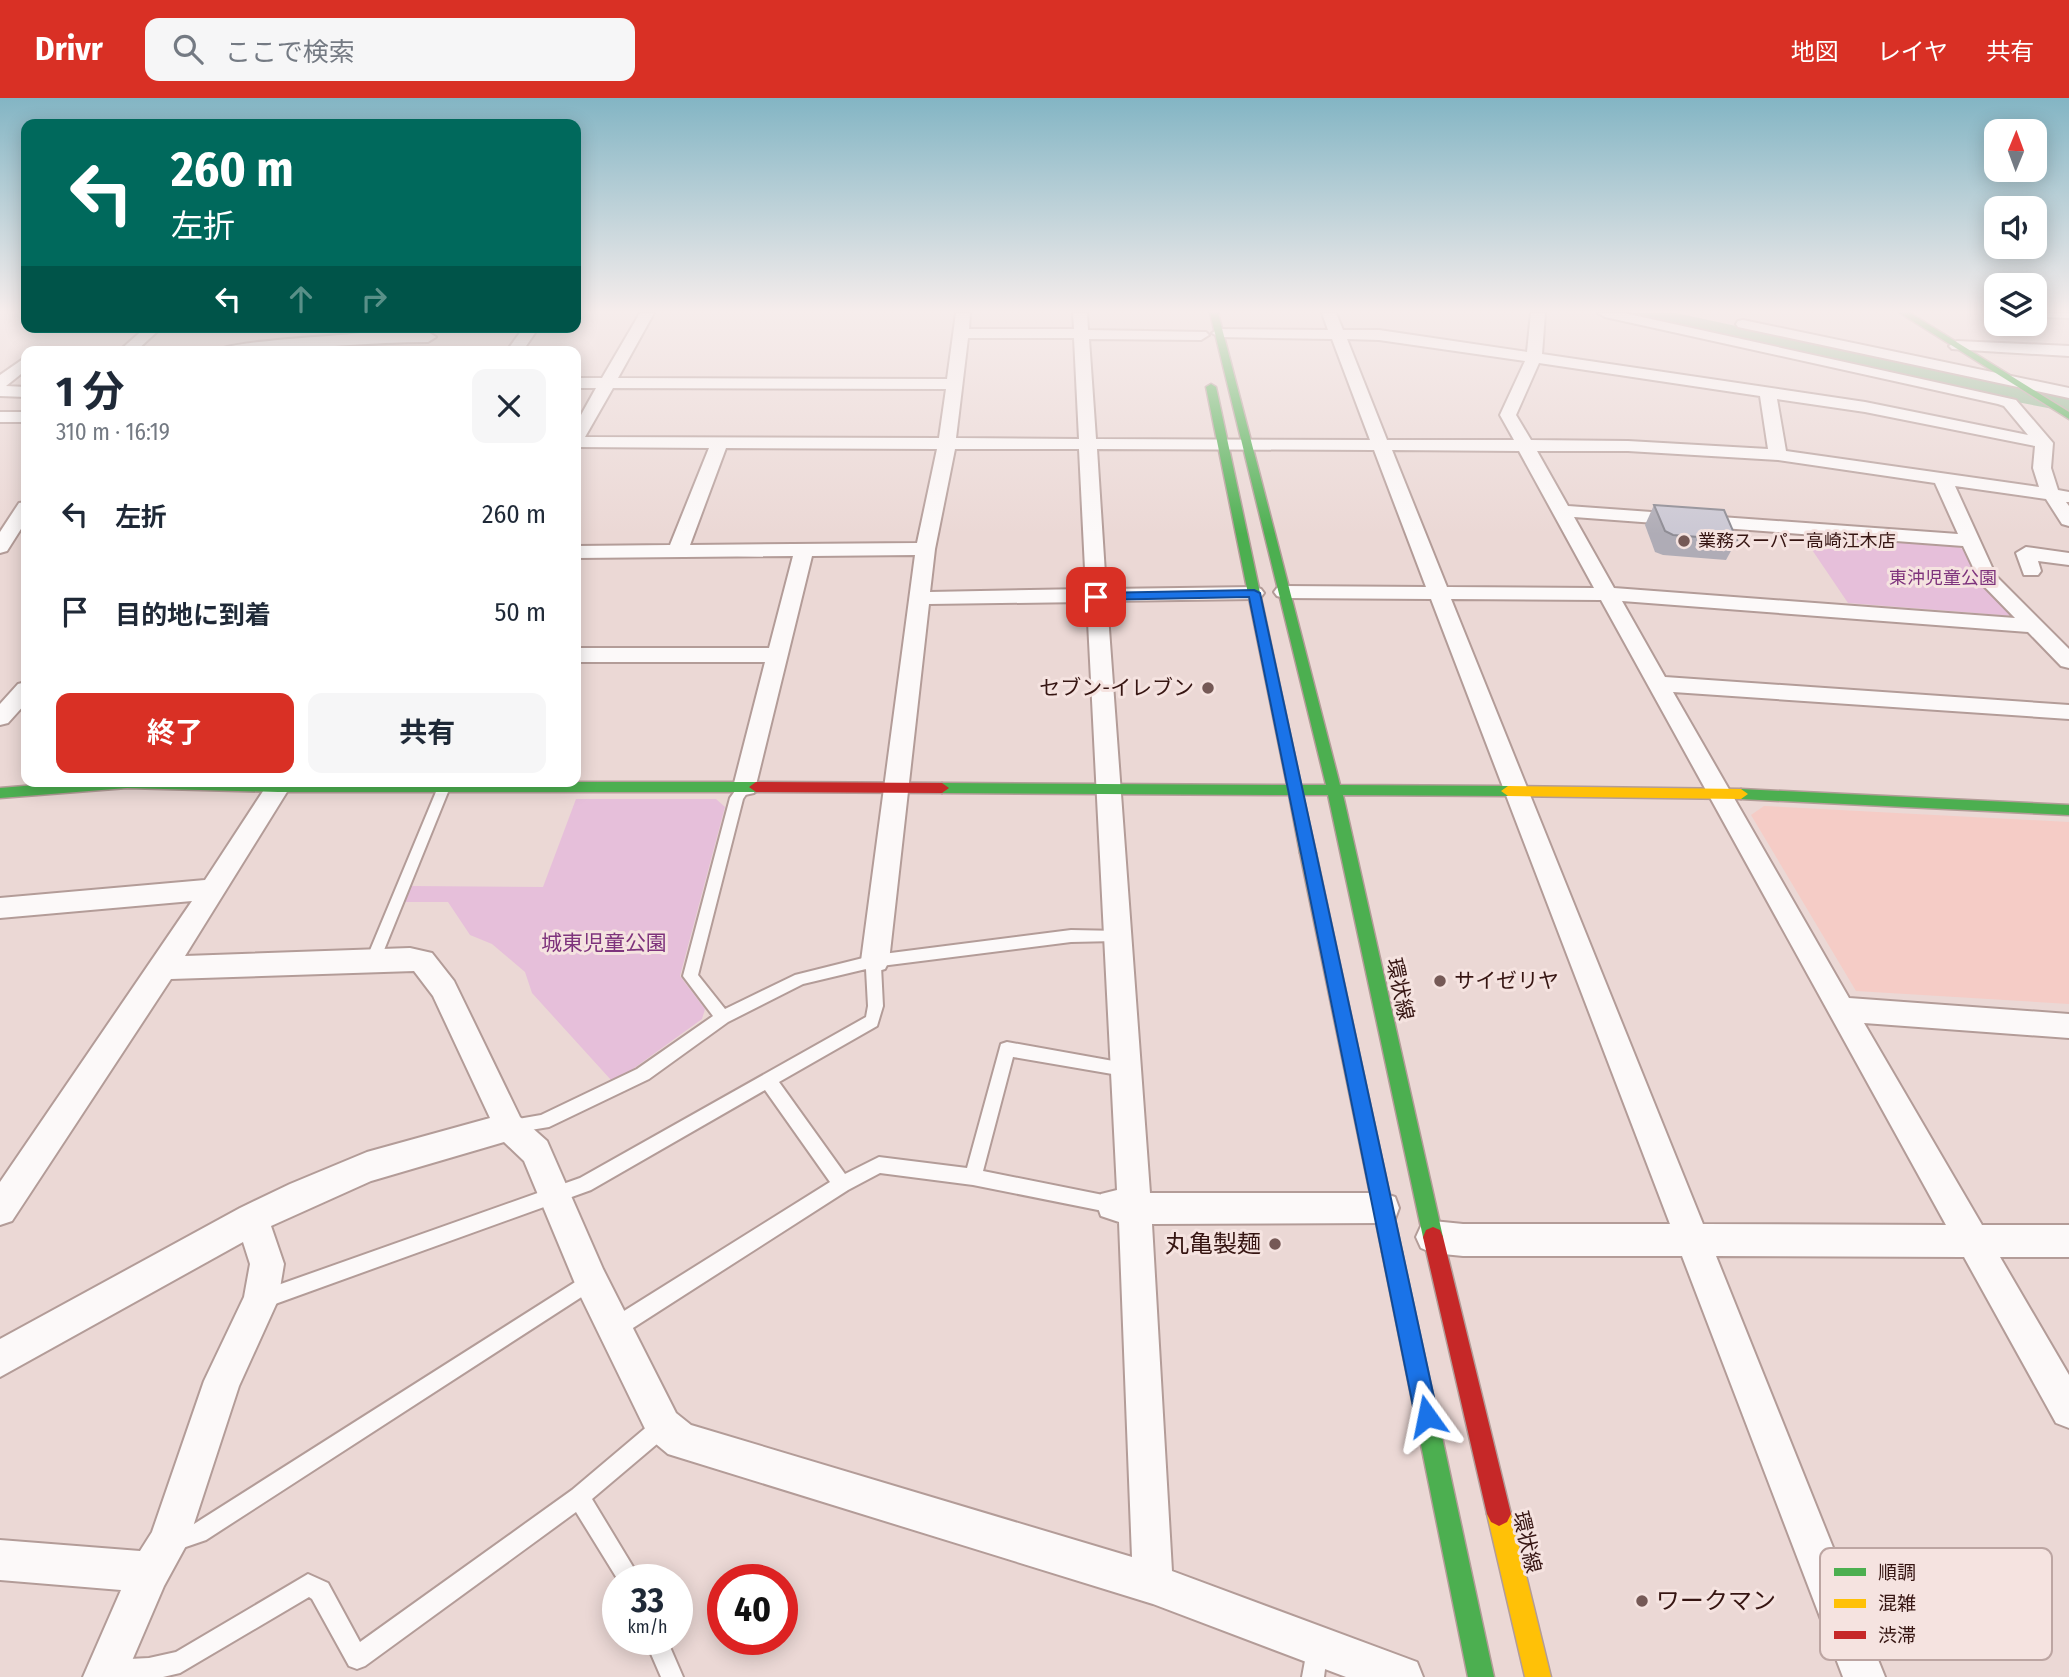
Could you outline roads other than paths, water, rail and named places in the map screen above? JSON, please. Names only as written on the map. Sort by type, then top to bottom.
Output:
[{"type":"street","points":[[581,431],[606,387]]},
{"type":"street","points":[[875,961],[925,549],[947,443],[954,387]]},
{"type":"street","points":[[1084,387],[1124,1069],[1124,1207],[1153,1584]]},
{"type":"street","points":[[1211,387],[1481,1677]]},
{"type":"street","name":"環状線","points":[[1233,387],[1334,789],[1433,1237],[1538,1677]]},
{"type":"street","points":[[1359,387],[1820,1565]]},
{"type":"street","points":[[1521,387],[1508,415],[1524,445],[1718,793],[2069,1410]]},
{"type":"street","points":[[1750,387],[1768,393],[1865,407],[2044,443]]},
{"type":"street","points":[[1935,387],[2010,403],[2044,443]]},
{"type":"street","points":[[2024,387],[2067,415]]},
{"type":"street","points":[[2035,387],[2069,393]]},
{"type":"street","points":[[0,391],[21,392]]},
{"type":"street","points":[[1768,393],[1778,455]]},
{"type":"street","points":[[0,417],[21,417]]},
{"type":"street","points":[[581,440],[1629,446],[1778,455],[2061,497]]},
{"type":"street","points":[[678,550],[720,442]]},
{"type":"street","points":[[2044,443],[2040,466],[2046,489],[2061,497],[2069,520]]},
{"type":"street","points":[[1943,480],[1987,578],[2069,661]]},
{"type":"street","points":[[1563,511],[1970,541]]},
{"type":"street","points":[[1,545],[21,515]]},
{"type":"street","points":[[1,545],[21,543]]},
{"type":"street","points":[[581,552],[925,549]]},
{"type":"street","points":[[745,787],[804,550]]},
{"type":"street","points":[[2031,571],[2026,553],[2069,559]]},
{"type":"street","points":[[1284,592],[1607,594],[2036,626]]},
{"type":"street","points":[[920,598],[1254,593]]},
{"type":"street","points":[[581,654],[777,655]]},
{"type":"street","points":[[1658,684],[2069,712]]},
{"type":"street","points":[[0,718],[21,695]]},
{"type":"street","points":[[581,785],[1293,788],[1718,793],[2069,810]]},
{"type":"street","points":[[0,793],[76,787]]},
{"type":"street","points":[[0,1210],[163,968],[278,787]]},
{"type":"street","points":[[0,908],[213,889]]},
{"type":"street","points":[[163,968],[373,960],[422,961],[444,989],[509,1127],[536,1151],[591,1281],[663,1426],[681,1441],[1153,1584],[1315,1661],[1402,1677]]},
{"type":"street","points":[[1842,1009],[2069,1026]]},
{"type":"street","points":[[0,1359],[252,1219],[367,1167],[509,1127]]},
{"type":"street","points":[[1124,1207],[1383,1208]]},
{"type":"street","points":[[105,1674],[159,1557],[222,1381],[261,1300],[267,1264],[252,1219]]},
{"type":"street","points":[[1433,1237],[1463,1240],[2069,1241]]},
{"type":"street","points":[[0,1560],[159,1557]]},
{"type":"street","points":[[1857,1660],[1864,1677]]},
{"type":"lane","points":[[373,960],[444,787]]},
{"type":"lane","points":[[723,1017],[690,976],[737,798],[745,787]]},
{"type":"lane","points":[[509,1127],[543,1122],[643,1074],[723,1017],[800,979],[875,961],[1060,937],[1116,935]]},
{"type":"lane","points":[[261,1300],[585,1184],[872,1021],[876,1013],[871,972],[875,961]]},
{"type":"lane","points":[[973,1177],[1007,1049],[1124,1069]]},
{"type":"lane","points":[[767,1079],[842,1184]]},
{"type":"lane","points":[[615,1328],[842,1184],[879,1165],[973,1177],[1124,1207]]},
{"type":"lane","points":[[159,1557],[591,1281]]},
{"type":"lane","points":[[105,1674],[180,1662],[308,1586],[320,1591],[357,1658],[579,1497],[663,1426]]},
{"type":"lane","points":[[579,1497],[619,1564]]},
{"type":"lane","points":[[662,1655],[672,1677]]},
{"type":"waterway","points":[[1984,387],[2069,403]]},
{"type":"place","name":"業務スーパー高崎江木店","points":[[1684,541]]},
{"type":"place","name":"セブン-イレブン","points":[[1208,688]]},
{"type":"place","name":"サイゼリヤ","points":[[1440,981]]},
{"type":"place","name":"丸亀製麺","points":[[1275,1244]]},
{"type":"place","name":"ワークマン","points":[[1642,1601]]},
{"type":"park label","name":"東沖児童公園","points":[[1943,578]]},
{"type":"park label","name":"城東児童公園","points":[[604,943]]}]
